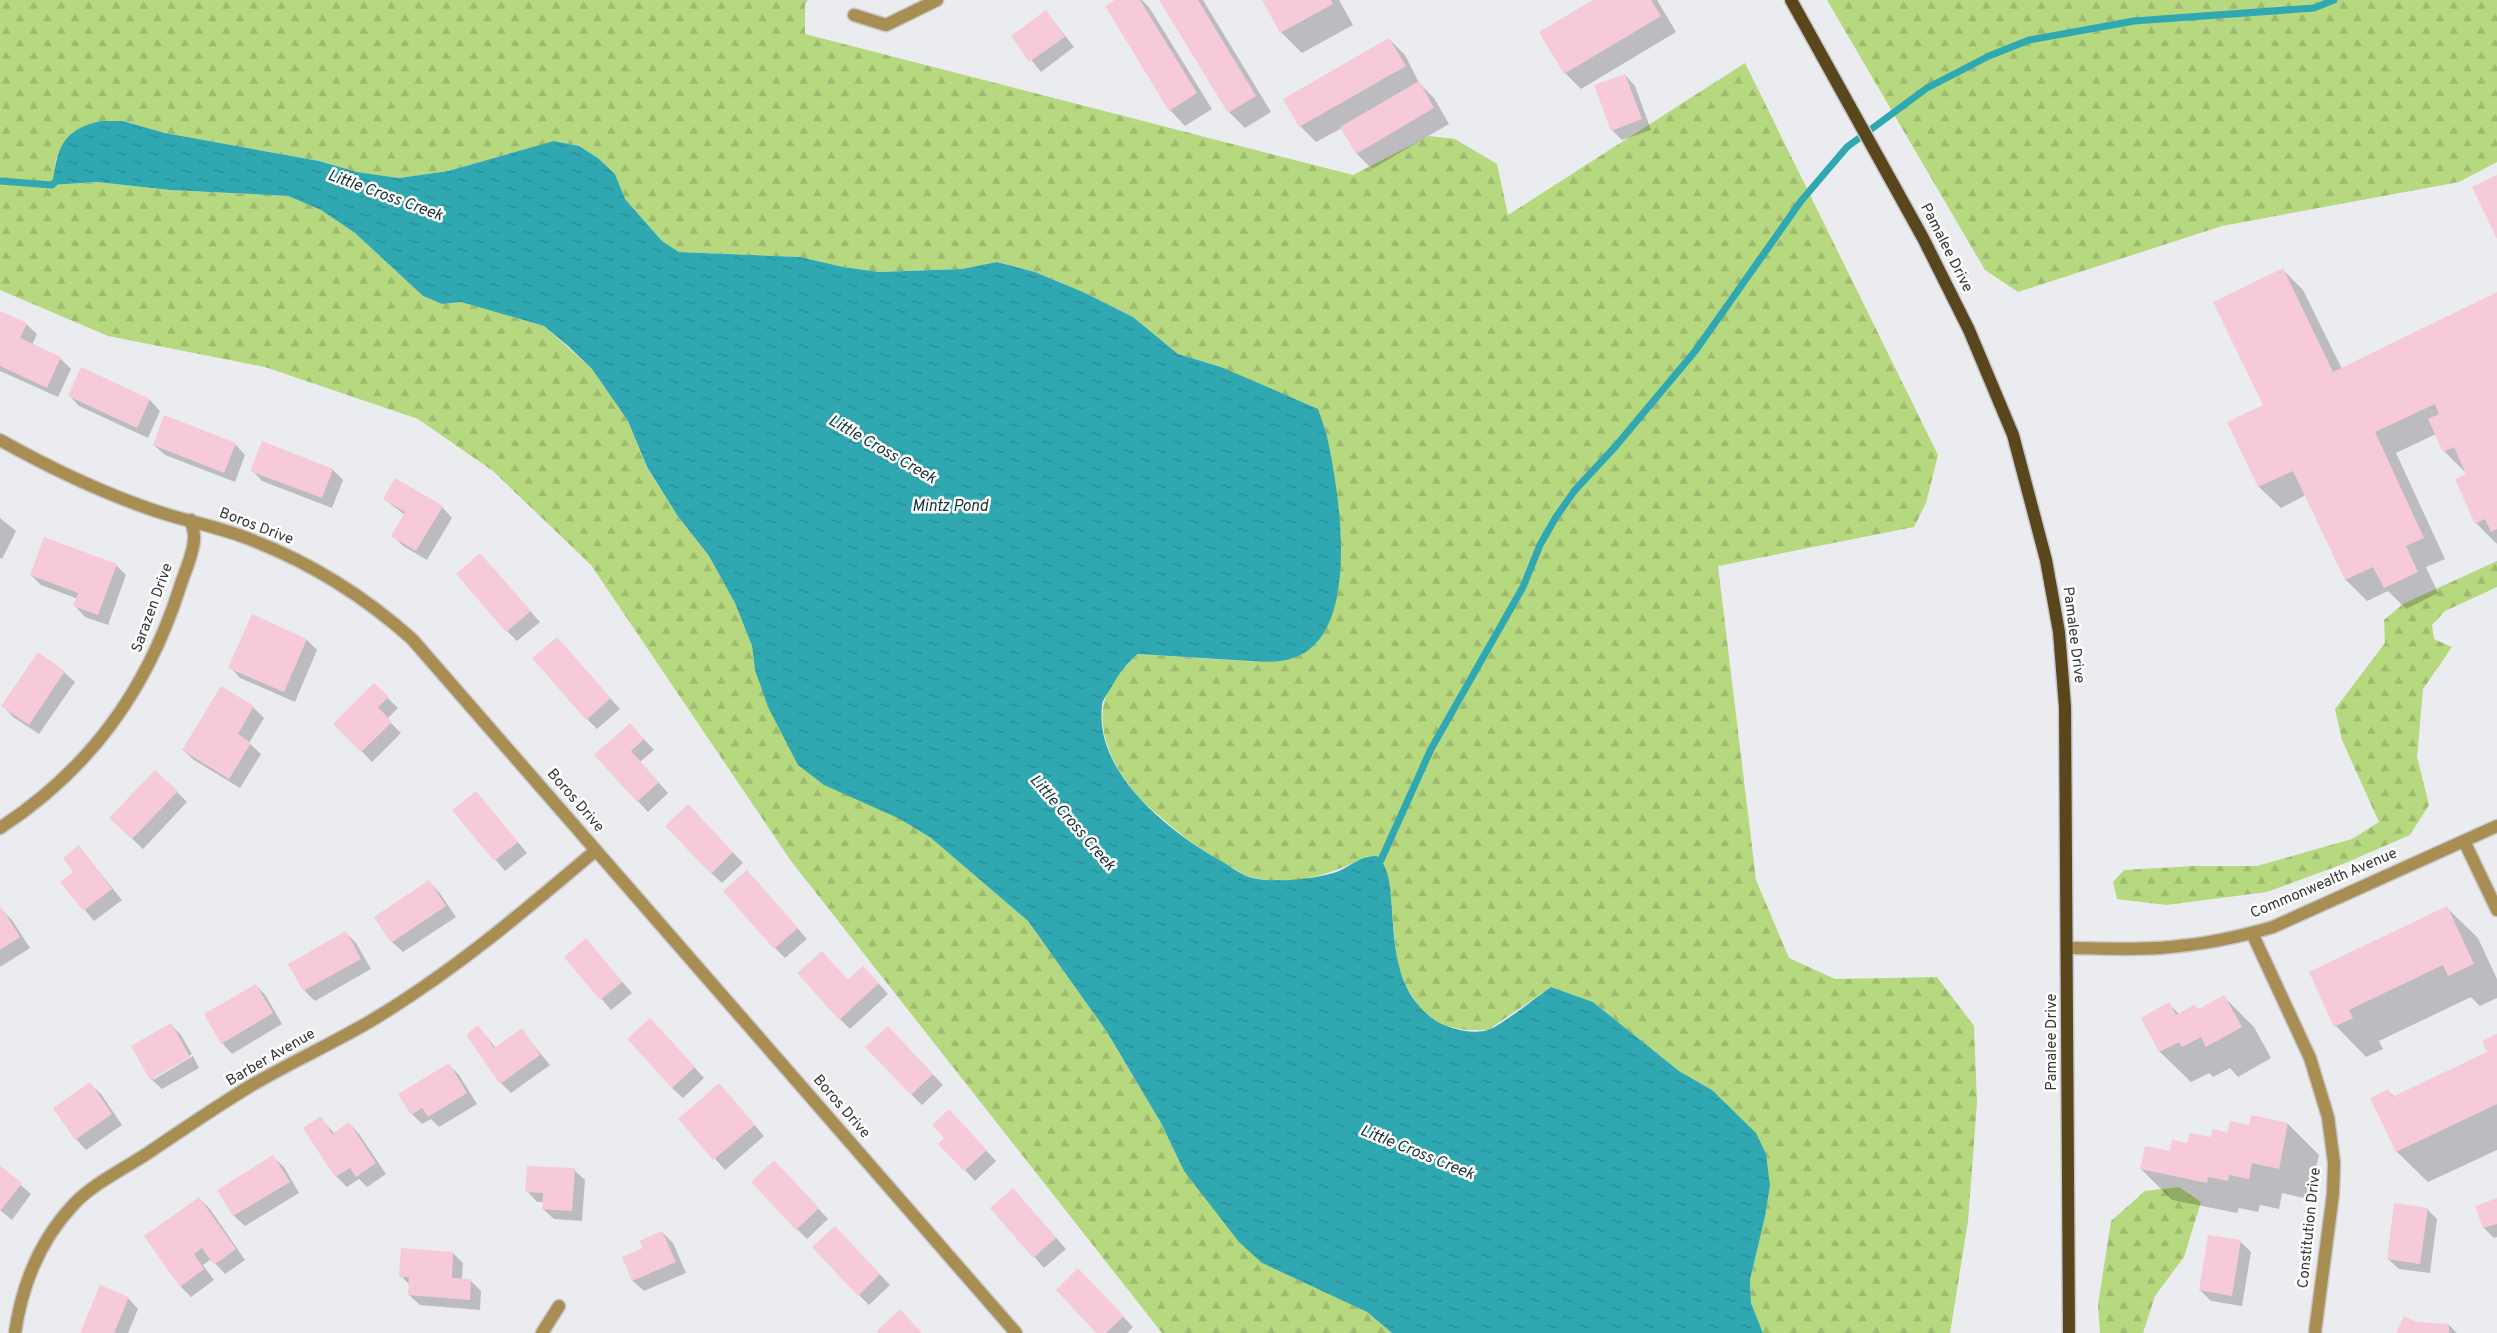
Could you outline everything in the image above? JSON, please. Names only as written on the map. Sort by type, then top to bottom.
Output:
[{"type":"main road","name":"Pamalee Drive","points":[[1791,0],[1923,238],[1969,330],[2013,435],[2046,560],[2059,632],[2065,708],[2069,1333]]},
{"type":"street","points":[[854,15],[886,25],[937,0]]},
{"type":"street","name":"Boros Drive","points":[[0,440],[32,458],[100,490],[157,512],[191,520],[244,537],[300,561],[353,592],[390,619],[412,639],[1016,1333]]},
{"type":"street","name":"Sarazen Drive","points":[[0,828],[19,816],[66,776],[96,743],[124,707],[148,668],[167,627],[195,540],[191,520]]},
{"type":"street","name":"Commonwealth Avenue","points":[[2068,948],[2177,947],[2224,940],[2252,933],[2273,927],[2497,826]]},
{"type":"street","points":[[2464,841],[2497,910]]},
{"type":"street","name":"Barber Avenue","points":[[15,1333],[18,1309],[27,1280],[39,1252],[55,1227],[86,1193],[252,1085],[368,1022],[433,981],[494,937],[596,850]]},
{"type":"street","name":"Constitution Drive","points":[[2252,933],[2310,1058],[2328,1117],[2334,1163],[2333,1194],[2315,1332]]},
{"type":"street","points":[[542,1333],[559,1306]]},
{"type":"green space","points":[[0,0],[808,0],[805,4],[805,34],[1353,175],[1429,136],[1455,139],[1497,164],[1508,215],[1745,63],[1938,455],[1926,503],[1914,527],[1718,566],[1756,880],[1789,958],[1835,979],[1937,977],[1974,1026],[1977,1103],[1968,1221],[1950,1333],[1763,1333],[1751,1303],[1750,1280],[1765,1217],[1770,1186],[1712,1090],[1679,1071],[1593,1002],[1551,987],[1488,1030],[1465,1030],[1441,1025],[1421,1010],[1406,986],[1397,963],[1389,880],[1368,856],[1326,873],[1297,880],[1266,880],[1248,876],[1215,858],[1178,832],[1135,793],[1112,757],[1105,739],[1102,721],[1104,703],[1110,686],[1122,670],[1139,654],[1260,662],[1290,659],[1221,367],[1178,354],[1133,317],[1083,292],[1035,272],[998,262],[962,269],[879,272],[843,267],[800,257],[679,252],[662,241],[625,199],[615,174],[598,158],[579,146],[555,141],[448,171],[399,178],[357,172],[319,161],[165,133],[123,121],[56,159],[52,185],[97,182],[170,190],[288,196],[321,210],[355,233],[423,296],[442,304],[461,302],[544,326],[592,369],[628,421],[647,468],[677,515],[709,556],[735,603],[752,646],[755,670],[900,819],[931,838],[1028,921],[1107,1032],[1161,1123],[1184,1171],[1262,1263],[1367,1312],[1392,1333],[1162,1333],[791,861],[591,565],[493,471],[418,419],[265,367],[108,336],[0,290]]},
{"type":"green space","points":[[1827,0],[2497,0],[2497,162],[2459,182],[2222,226],[2018,292],[1985,270]]},
{"type":"green space","points":[[2497,561],[2497,587],[2445,611],[2432,625],[2434,639],[2452,647],[2423,689],[2417,757],[2429,805],[2410,835],[2343,864],[2267,892],[2166,905],[2117,899],[2113,882],[2124,870],[2194,866],[2257,866],[2352,839],[2379,822],[2342,740],[2335,709],[2385,643],[2384,620],[2403,604]]},
{"type":"green space","points":[[2179,1187],[2201,1202],[2184,1257],[2155,1296],[2143,1333],[2100,1333],[2098,1305],[2111,1221],[2145,1191]]},
{"type":"water","name":"Mintz Pond","points":[[101,121],[123,121],[165,133],[319,161],[357,172],[399,178],[448,171],[554,141],[579,146],[598,158],[615,174],[625,199],[662,241],[679,252],[800,257],[843,267],[879,272],[962,269],[997,262],[1035,272],[1083,292],[1133,317],[1178,354],[1221,367],[1318,409],[1327,436],[1338,499],[1340,532],[1341,565],[1337,597],[1328,625],[1313,647],[1283,661],[1269,662],[1138,654],[1121,672],[1102,703],[1103,731],[1110,755],[1123,777],[1140,799],[1160,818],[1203,850],[1249,877],[1269,880],[1294,880],[1319,876],[1339,871],[1362,859],[1377,856],[1384,865],[1389,881],[1398,964],[1403,979],[1410,994],[1420,1007],[1438,1022],[1451,1028],[1467,1031],[1488,1030],[1551,987],[1593,1002],[1679,1071],[1712,1090],[1756,1133],[1766,1154],[1770,1186],[1765,1217],[1750,1280],[1751,1303],[1763,1333],[1392,1333],[1367,1312],[1262,1263],[1239,1242],[1184,1171],[1161,1123],[1107,1032],[1028,921],[931,838],[900,819],[824,785],[798,765],[768,707],[755,670],[752,646],[735,603],[709,556],[677,515],[647,467],[628,421],[592,369],[544,326],[461,302],[442,304],[423,296],[355,233],[321,210],[288,196],[170,190],[97,182],[52,185],[57,161],[64,142],[77,130]]},
{"type":"building","points":[[1115,0],[1140,0],[1197,93],[1169,111],[1105,6]]},
{"type":"building","points":[[1159,0],[1198,0],[1256,96],[1228,113]]},
{"type":"building","points":[[1262,0],[1331,0],[1333,4],[1280,33]]},
{"type":"building","points":[[1593,0],[1651,0],[1661,16],[1564,74],[1539,32]]},
{"type":"building","points":[[1046,10],[1065,37],[1029,62],[1011,36]]},
{"type":"building","points":[[1389,38],[1406,66],[1299,127],[1283,99]]},
{"type":"building","points":[[1625,74],[1642,119],[1611,131],[1594,85]]},
{"type":"building","points":[[1419,81],[1434,108],[1356,154],[1340,127]]},
{"type":"building","points":[[2497,175],[2497,239],[2472,187]]},
{"type":"building","points":[[2283,268],[2333,372],[2497,292],[2497,529],[2491,532],[2485,519],[2475,524],[2455,479],[2466,474],[2454,447],[2443,452],[2428,419],[2439,414],[2435,404],[2375,432],[2424,538],[2406,546],[2418,572],[2384,588],[2373,567],[2345,580],[2293,471],[2258,487],[2227,422],[2263,405],[2213,302]]},
{"type":"building","points":[[0,311],[27,323],[20,338],[61,357],[47,388],[0,366]]},
{"type":"building","points":[[81,367],[150,399],[137,428],[68,396]]},
{"type":"building","points":[[164,415],[236,443],[224,473],[153,445]]},
{"type":"building","points":[[262,441],[333,469],[322,498],[250,471]]},
{"type":"building","points":[[395,478],[443,506],[416,551],[391,536],[405,512],[383,499]]},
{"type":"building","points":[[44,537],[117,564],[98,615],[73,606],[78,593],[30,575]]},
{"type":"building","points":[[480,553],[531,611],[506,632],[456,574]]},
{"type":"building","points":[[252,614],[307,639],[284,692],[228,668]]},
{"type":"building","points":[[557,637],[611,698],[586,720],[532,658]]},
{"type":"building","points":[[38,652],[65,671],[29,725],[1,706]]},
{"type":"building","points":[[374,683],[389,697],[378,707],[392,722],[361,752],[333,724]]},
{"type":"building","points":[[221,686],[254,706],[238,734],[251,743],[229,779],[182,750]]},
{"type":"building","points":[[630,723],[644,739],[631,751],[659,782],[637,802],[594,755]]},
{"type":"building","points":[[155,770],[178,791],[132,839],[109,818]]},
{"type":"building","points":[[476,791],[518,842],[494,861],[452,810]]},
{"type":"building","points":[[688,804],[733,852],[711,874],[665,826]]},
{"type":"building","points":[[79,845],[112,889],[83,911],[60,882],[73,872],[63,858]]},
{"type":"building","points":[[747,870],[798,928],[774,949],[723,891]]},
{"type":"building","points":[[429,880],[446,906],[391,943],[374,917]]},
{"type":"building","points":[[2447,906],[2474,964],[2448,976],[2443,965],[2349,1010],[2353,1018],[2334,1027],[2309,972]]},
{"type":"building","points":[[2,908],[20,937],[0,950],[0,909]]},
{"type":"building","points":[[346,931],[361,959],[303,991],[288,964]]},
{"type":"building","points":[[586,938],[622,982],[600,1000],[564,957]]},
{"type":"building","points":[[822,951],[848,980],[863,966],[879,983],[839,1020],[797,973]]},
{"type":"building","points":[[256,984],[273,1013],[221,1044],[204,1014]]},
{"type":"building","points":[[2224,995],[2242,1027],[2206,1047],[2201,1037],[2182,1047],[2179,1042],[2159,1052],[2141,1018],[2169,1002],[2176,1015],[2194,1005],[2199,1009]]},
{"type":"building","points":[[650,1018],[695,1067],[672,1088],[627,1039]]},
{"type":"building","points":[[171,1023],[190,1057],[150,1080],[131,1046]]},
{"type":"building","points":[[478,1025],[494,1048],[522,1028],[540,1055],[500,1084],[466,1035]]},
{"type":"building","points":[[888,1026],[933,1074],[911,1095],[865,1047]]},
{"type":"building","points":[[2497,1034],[2497,1104],[2396,1152],[2370,1098],[2389,1089],[2392,1097],[2487,1052],[2482,1041]]},
{"type":"building","points":[[449,1063],[467,1093],[428,1117],[422,1108],[411,1115],[398,1094]]},
{"type":"building","points":[[90,1082],[112,1114],[75,1140],[53,1108]]},
{"type":"building","points":[[719,1083],[755,1125],[713,1160],[678,1119]]},
{"type":"building","points":[[949,1109],[987,1150],[964,1171],[938,1144],[944,1138],[932,1125]]},
{"type":"building","points":[[2251,1115],[2288,1123],[2279,1169],[2252,1163],[2249,1179],[2229,1175],[2228,1181],[2208,1177],[2207,1183],[2140,1169],[2145,1146],[2170,1151],[2172,1140],[2187,1143],[2190,1133],[2211,1137],[2212,1129],[2227,1132],[2230,1121],[2249,1125]]},
{"type":"building","points":[[321,1116],[332,1134],[349,1122],[376,1163],[356,1177],[350,1168],[335,1177],[303,1128]]},
{"type":"building","points":[[273,1155],[290,1182],[233,1216],[217,1190]]},
{"type":"building","points":[[774,1160],[819,1208],[796,1230],[751,1182]]},
{"type":"building","points":[[0,1166],[22,1183],[0,1211]]},
{"type":"building","points":[[527,1166],[575,1168],[572,1211],[542,1209],[543,1193],[525,1192]]},
{"type":"building","points":[[1013,1188],[1056,1238],[1033,1258],[990,1208]]},
{"type":"building","points":[[199,1197],[236,1249],[214,1265],[202,1248],[194,1254],[204,1269],[180,1287],[144,1236]]},
{"type":"building","points":[[2497,1198],[2497,1224],[2483,1228],[2475,1206]]},
{"type":"building","points":[[2394,1203],[2428,1208],[2420,1264],[2387,1259]]},
{"type":"building","points":[[835,1226],[880,1274],[858,1296],[812,1247]]},
{"type":"building","points":[[662,1231],[676,1262],[632,1281],[622,1257],[643,1248],[639,1241]]},
{"type":"building","points":[[2208,1235],[2241,1240],[2232,1296],[2199,1290]]},
{"type":"building","points":[[401,1248],[453,1252],[452,1278],[471,1279],[470,1300],[408,1295],[409,1277],[399,1277]]},
{"type":"building","points":[[1078,1268],[1124,1316],[1106,1333],[1096,1333],[1056,1290]]},
{"type":"building","points":[[100,1285],[129,1297],[114,1333],[80,1333]]},
{"type":"building","points":[[900,1309],[922,1333],[879,1333],[877,1331]]},
{"type":"building","points":[[2404,1316],[2416,1322],[2449,1324],[2449,1333],[2396,1333]]},
{"type":"waterway","points":[[1374,866],[1381,860],[1431,749],[1523,587],[1540,545],[1556,517],[1575,490],[1615,447],[1696,350],[1801,201],[1847,147],[1927,88],[1989,56],[2029,40],[2134,21],[2314,8],[2334,0]]},
{"type":"waterway","name":"Little Cross Creek","points":[[0,181],[52,185],[58,179]]}]
